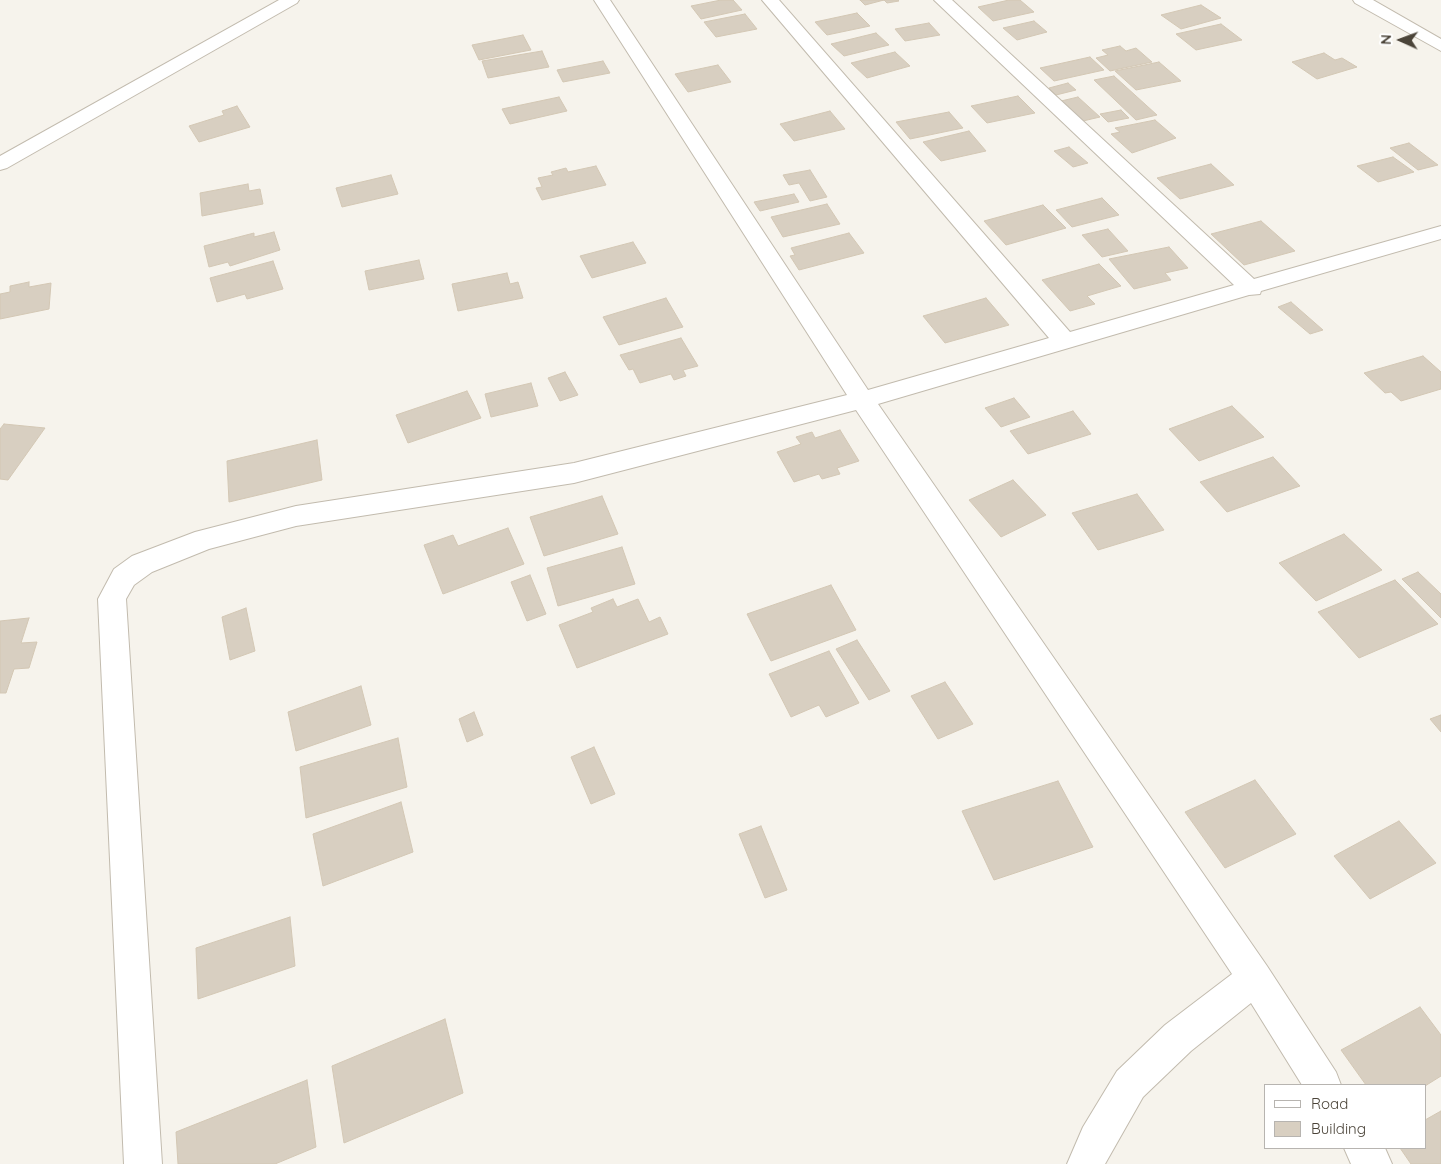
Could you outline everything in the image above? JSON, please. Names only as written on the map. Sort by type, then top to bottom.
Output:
[{"type":"street","points":[[0,164],[291,0]]},
{"type":"street","points":[[602,0],[862,400],[1255,978],[1322,1084]]},
{"type":"street","points":[[770,0],[1066,342]]},
{"type":"street","points":[[942,0],[1252,288]]},
{"type":"street","points":[[1361,0],[1441,46]]},
{"type":"street","points":[[143,1164],[112,600],[124,577],[142,564],[204,540],[296,516],[574,473],[862,400],[1441,232]]},
{"type":"street","points":[[1086,1164],[1096,1140],[1130,1084],[1178,1038],[1255,978]]},
{"type":"street","points":[[1364,1149],[1373,1164]]},
{"type":"building","points":[[721,0],[733,0],[742,10],[701,19],[691,6]]},
{"type":"building","points":[[860,0],[884,0],[865,5]]},
{"type":"building","points":[[884,0],[898,0],[899,1],[887,3]]},
{"type":"building","points":[[1009,0],[1020,0],[1034,12],[993,21],[978,7]]},
{"type":"building","points":[[1201,5],[1221,18],[1181,29],[1161,15]]},
{"type":"building","points":[[857,13],[870,26],[827,35],[815,22]]},
{"type":"building","points":[[745,14],[757,29],[716,37],[704,22]]},
{"type":"building","points":[[1034,21],[1047,32],[1017,40],[1003,28]]},
{"type":"building","points":[[929,23],[940,35],[905,41],[895,29]]},
{"type":"building","points":[[1221,24],[1242,40],[1196,50],[1176,34]]},
{"type":"building","points":[[876,33],[889,45],[844,56],[831,44]]},
{"type":"building","points":[[523,35],[531,50],[479,60],[472,45]]},
{"type":"building","points":[[1120,46],[1126,51],[1136,48],[1152,62],[1110,71],[1096,58],[1108,55],[1102,50]]},
{"type":"building","points":[[542,51],[549,67],[488,78],[482,61]]},
{"type":"building","points":[[895,52],[910,66],[867,78],[851,63]]},
{"type":"building","points":[[1324,53],[1335,60],[1342,58],[1357,67],[1317,79],[1292,62]]},
{"type":"building","points":[[1090,57],[1104,70],[1054,81],[1040,68]]},
{"type":"building","points":[[603,61],[610,73],[563,82],[557,70]]},
{"type":"building","points":[[1159,62],[1181,81],[1136,90],[1115,71]]},
{"type":"building","points":[[718,65],[731,82],[688,92],[675,74]]},
{"type":"building","points":[[1114,76],[1157,115],[1136,120],[1094,80]]},
{"type":"building","points":[[1068,83],[1076,90],[1056,95],[1049,88]]},
{"type":"building","points":[[1018,96],[1035,113],[987,123],[971,106]]},
{"type":"building","points":[[559,97],[567,111],[510,124],[502,109]]},
{"type":"building","points":[[1078,97],[1100,117],[1083,121],[1061,101]]},
{"type":"building","points":[[237,106],[250,127],[199,142],[189,126],[224,115],[222,111]]},
{"type":"building","points":[[1121,110],[1129,118],[1108,122],[1100,114]]},
{"type":"building","points":[[830,111],[845,129],[794,141],[780,124]]},
{"type":"building","points":[[949,112],[963,128],[910,139],[896,122]]},
{"type":"building","points":[[1155,120],[1176,138],[1132,153],[1111,134],[1120,132],[1115,128]]},
{"type":"building","points":[[969,131],[986,151],[941,161],[923,142]]},
{"type":"building","points":[[1409,143],[1438,165],[1418,170],[1390,148]]},
{"type":"building","points":[[1069,147],[1088,163],[1073,167],[1054,151]]},
{"type":"building","points":[[1393,157],[1414,172],[1378,182],[1357,166]]},
{"type":"building","points":[[1211,164],[1234,185],[1180,199],[1157,178]]},
{"type":"building","points":[[596,166],[606,185],[542,200],[536,188],[542,187],[538,178],[553,175],[551,172],[566,168],[568,172]]},
{"type":"building","points":[[810,170],[827,197],[810,201],[799,183],[789,185],[783,175]]},
{"type":"building","points":[[391,175],[398,194],[342,207],[336,188]]},
{"type":"building","points":[[248,184],[249,191],[260,189],[263,204],[202,216],[200,193]]},
{"type":"building","points":[[794,194],[799,202],[760,211],[754,202]]},
{"type":"building","points":[[1102,198],[1119,215],[1072,227],[1056,210]]},
{"type":"building","points":[[827,204],[840,224],[783,237],[771,217]]},
{"type":"building","points":[[1043,205],[1066,228],[1006,245],[984,221]]},
{"type":"building","points":[[1261,221],[1295,251],[1244,265],[1211,234]]},
{"type":"building","points":[[1108,229],[1128,251],[1102,257],[1082,235]]},
{"type":"building","points":[[274,232],[280,250],[230,266],[228,262],[209,267],[204,246],[254,233],[254,237]]},
{"type":"building","points":[[849,233],[864,253],[799,270],[790,256],[795,255],[791,248]]},
{"type":"building","points":[[633,242],[646,263],[592,278],[580,256]]},
{"type":"building","points":[[1169,247],[1188,268],[1165,273],[1171,280],[1134,289],[1109,259]]},
{"type":"building","points":[[419,260],[424,279],[369,290],[365,271]]},
{"type":"building","points":[[273,261],[283,289],[247,299],[245,294],[217,302],[210,278]]},
{"type":"building","points":[[1099,264],[1121,286],[1087,296],[1095,304],[1070,311],[1042,280]]},
{"type":"building","points":[[507,273],[510,284],[518,282],[523,298],[458,311],[452,284]]},
{"type":"building","points":[[29,282],[29,287],[51,283],[49,309],[0,319],[0,294],[10,292],[10,286]]},
{"type":"building","points":[[666,298],[683,327],[619,345],[603,317]]},
{"type":"building","points":[[986,298],[1009,325],[945,343],[923,316]]},
{"type":"building","points":[[1291,302],[1323,330],[1310,334],[1278,307]]},
{"type":"building","points":[[681,338],[698,366],[683,370],[686,376],[674,380],[671,374],[640,383],[633,369],[629,370],[620,355]]},
{"type":"building","points":[[1423,356],[1441,372],[1441,389],[1401,401],[1391,392],[1385,393],[1364,373]]},
{"type":"building","points":[[565,372],[578,395],[560,401],[548,378]]},
{"type":"building","points":[[531,383],[538,406],[491,417],[485,394]]},
{"type":"building","points":[[467,391],[481,418],[408,443],[396,415]]},
{"type":"building","points":[[1014,398],[1030,417],[1001,427],[985,408]]},
{"type":"building","points":[[1232,406],[1264,437],[1199,461],[1169,429]]},
{"type":"building","points":[[1073,411],[1091,434],[1028,454],[1010,431]]},
{"type":"building","points":[[4,424],[45,428],[8,480],[0,479],[0,429]]},
{"type":"building","points":[[840,430],[859,461],[837,468],[840,474],[822,479],[819,474],[794,482],[777,452],[801,444],[796,437],[812,432],[815,438]]},
{"type":"building","points":[[317,440],[322,480],[229,502],[227,461]]},
{"type":"building","points":[[1273,457],[1300,486],[1227,512],[1200,482]]},
{"type":"building","points":[[1013,480],[1046,515],[1001,537],[969,500]]},
{"type":"building","points":[[1137,494],[1164,530],[1098,550],[1072,513]]},
{"type":"building","points":[[602,496],[618,534],[544,556],[530,517]]},
{"type":"building","points":[[508,528],[524,564],[443,594],[424,545],[453,535],[458,546]]},
{"type":"building","points":[[1344,534],[1382,570],[1316,601],[1279,563]]},
{"type":"building","points":[[622,547],[635,584],[558,606],[547,568]]},
{"type":"building","points":[[1418,572],[1441,594],[1441,618],[1402,579]]},
{"type":"building","points":[[530,575],[546,614],[527,621],[511,582]]},
{"type":"building","points":[[1395,580],[1438,624],[1359,658],[1318,612]]},
{"type":"building","points":[[831,585],[856,630],[771,661],[747,614]]},
{"type":"building","points":[[613,599],[617,607],[638,599],[649,622],[660,617],[668,634],[577,668],[559,625],[593,612],[591,608]]},
{"type":"building","points":[[246,608],[255,651],[230,660],[222,617]]},
{"type":"building","points":[[29,618],[21,643],[37,642],[29,668],[14,669],[6,693],[0,693],[0,621]]},
{"type":"building","points":[[857,640],[890,691],[869,700],[836,649]]},
{"type":"building","points":[[829,651],[859,703],[826,717],[819,705],[791,717],[769,674]]},
{"type":"building","points":[[945,682],[973,724],[938,739],[911,696]]},
{"type":"building","points":[[361,686],[371,725],[296,751],[288,712]]},
{"type":"building","points":[[474,712],[483,735],[467,742],[459,719]]},
{"type":"building","points":[[1441,715],[1441,732],[1430,719]]},
{"type":"building","points":[[398,738],[407,787],[306,818],[300,767]]},
{"type":"building","points":[[594,747],[615,794],[591,804],[571,757]]},
{"type":"building","points":[[1255,780],[1296,834],[1225,868],[1185,812]]},
{"type":"building","points":[[1058,781],[1093,847],[994,880],[962,811]]},
{"type":"building","points":[[401,802],[413,852],[323,886],[313,834]]},
{"type":"building","points":[[1399,821],[1436,863],[1370,899],[1334,856]]},
{"type":"building","points":[[761,826],[787,890],[765,898],[739,834]]},
{"type":"building","points":[[290,917],[295,966],[198,999],[196,948]]},
{"type":"building","points":[[1420,1007],[1441,1035],[1441,1076],[1426,1085],[1365,1084],[1341,1050]]},
{"type":"building","points":[[445,1019],[463,1093],[344,1143],[332,1066]]},
{"type":"building","points":[[307,1080],[316,1147],[275,1164],[178,1164],[176,1132]]},
{"type":"building","points":[[1441,1111],[1441,1164],[1411,1164],[1401,1149],[1426,1149],[1426,1119]]}]
